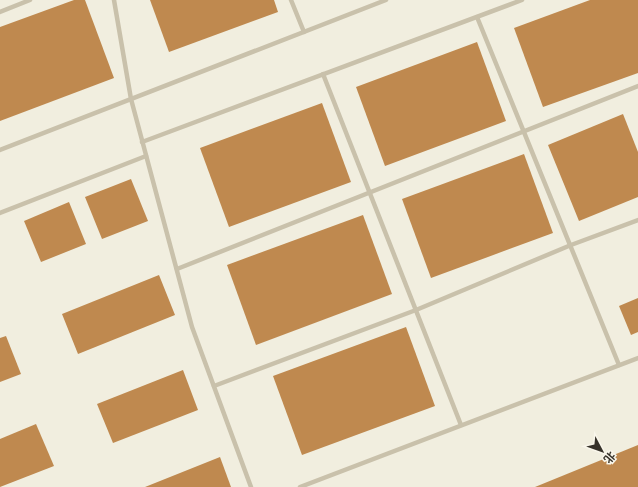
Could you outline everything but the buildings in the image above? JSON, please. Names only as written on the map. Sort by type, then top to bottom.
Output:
[{"type":"lane","points":[[0,12],[30,0]]},
{"type":"lane","points":[[114,0],[131,99],[192,327],[251,487]]},
{"type":"lane","points":[[291,0],[304,32]]},
{"type":"lane","points":[[0,150],[386,0]]},
{"type":"lane","points":[[142,142],[522,0]]},
{"type":"lane","points":[[477,17],[619,365]]},
{"type":"lane","points":[[323,74],[462,425]]},
{"type":"lane","points":[[177,269],[370,194],[638,86]]},
{"type":"lane","points":[[0,213],[146,156]]},
{"type":"lane","points":[[214,386],[416,310],[570,246],[638,220]]},
{"type":"lane","points":[[300,487],[638,358]]}]
